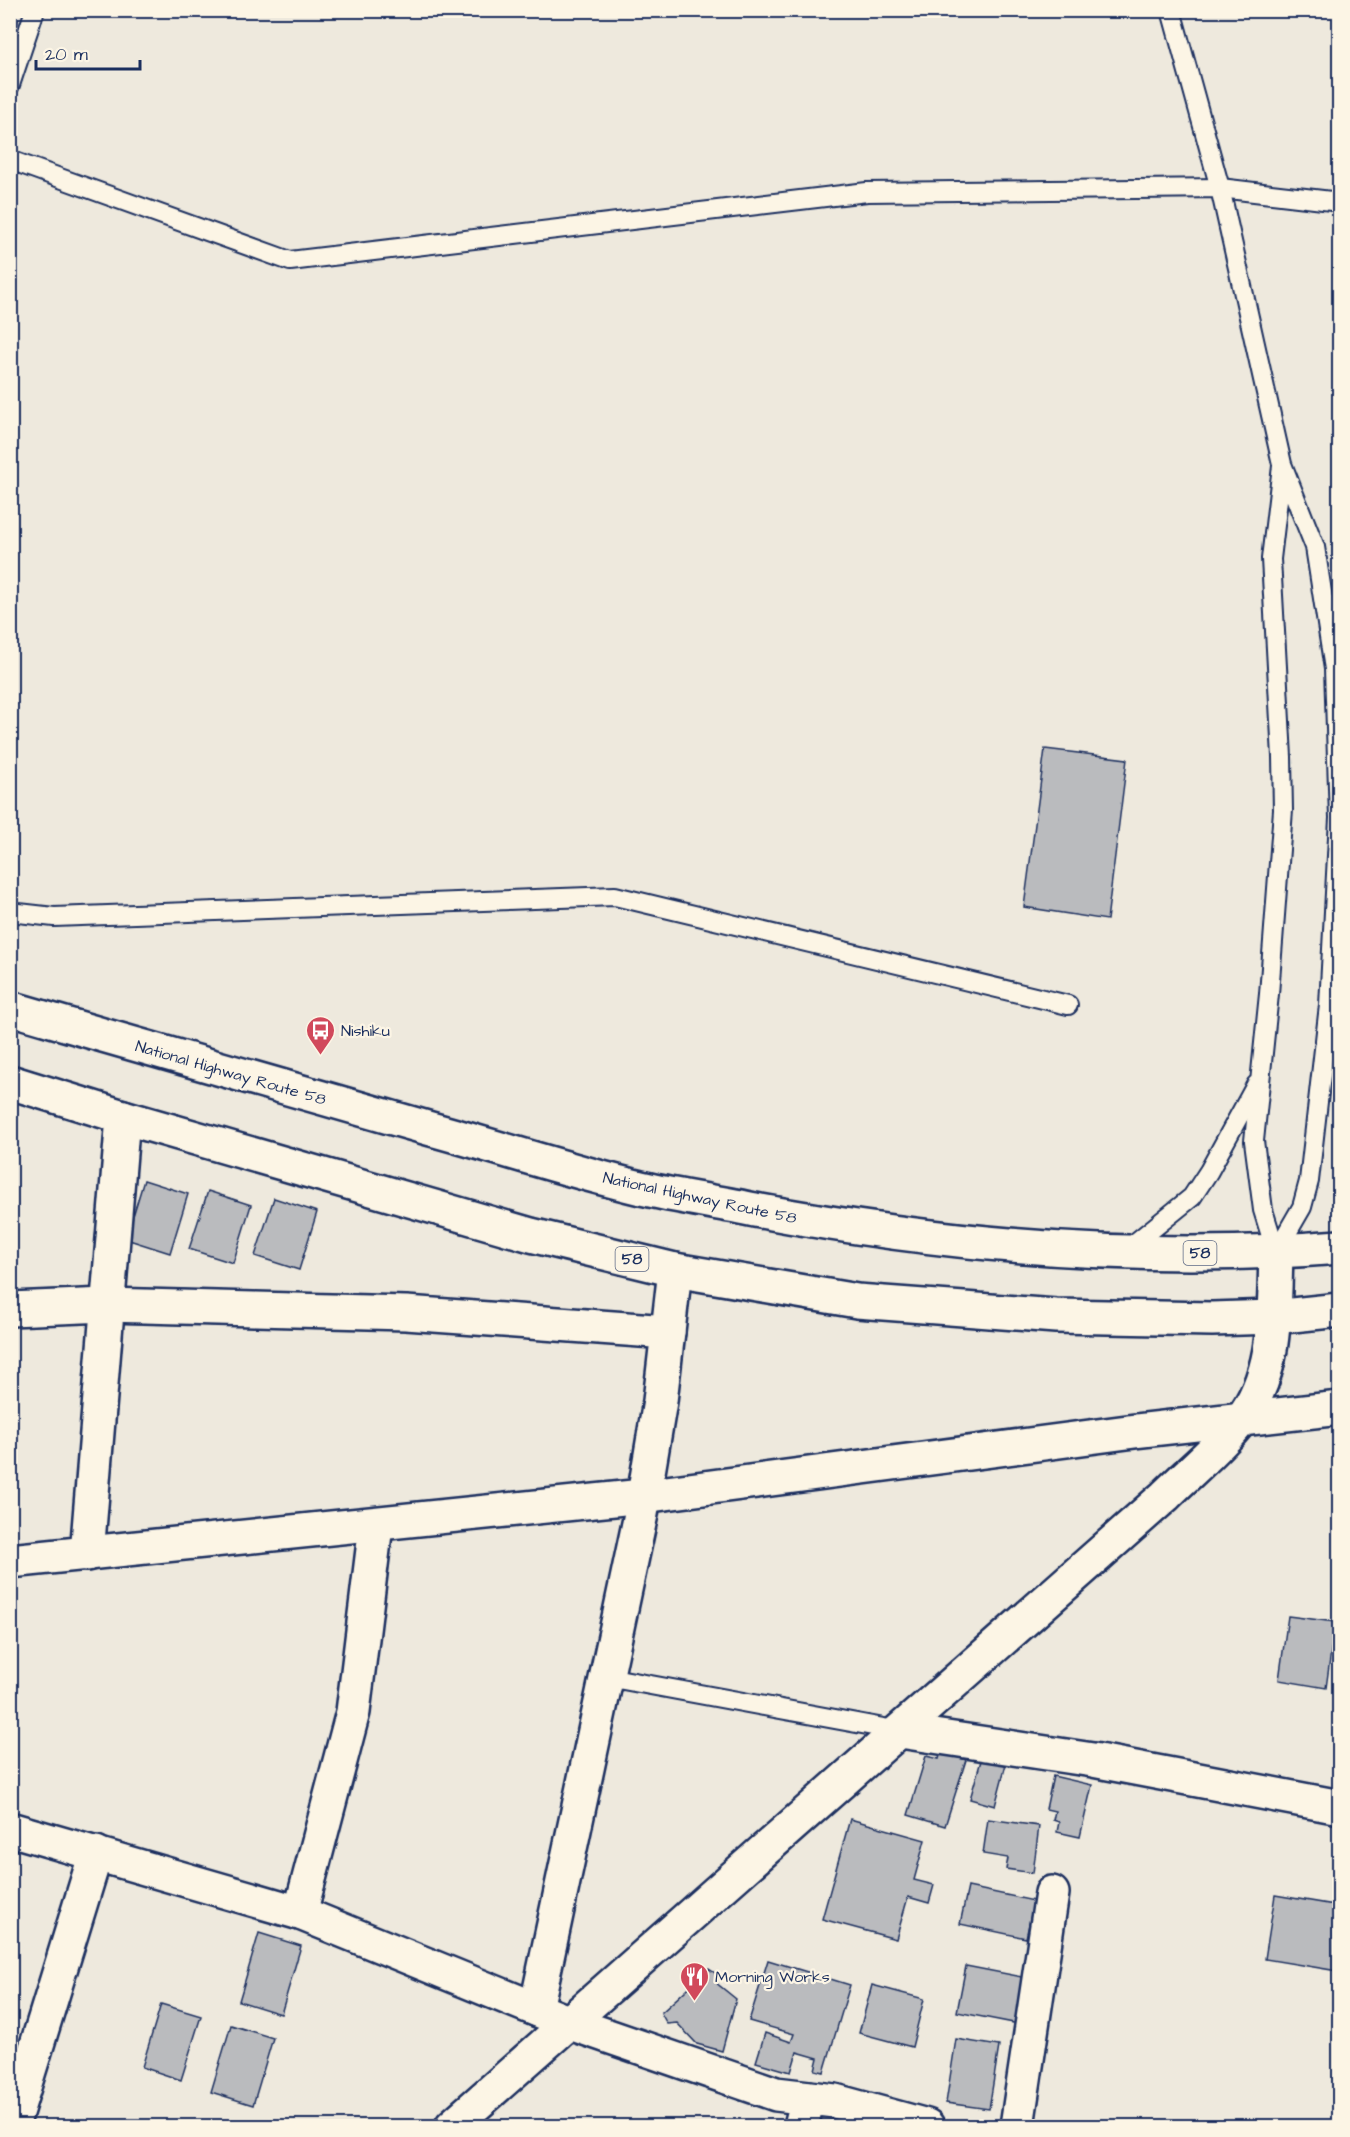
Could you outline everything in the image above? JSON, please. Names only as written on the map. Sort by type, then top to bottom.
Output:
[{"type":"main road","name":"National Highway Route 58","points":[[10,1008],[642,1188],[789,1216],[919,1236],[1025,1248],[1124,1252],[1276,1252],[1340,1247]]},
{"type":"main road","name":"58","points":[[10,1082],[123,1117],[531,1234],[675,1270],[857,1300],[1021,1314],[1212,1319],[1273,1317],[1340,1310]]},
{"type":"main road","points":[[87,1554],[123,1117]]},
{"type":"main road","points":[[452,2127],[1165,1496],[1241,1420],[1260,1386],[1270,1356],[1276,1252]]},
{"type":"main road","points":[[536,2009],[643,1496],[660,1401],[675,1270]]},
{"type":"main road","points":[[10,1310],[107,1305],[406,1313],[668,1332]]},
{"type":"main road","points":[[10,1561],[643,1496],[1135,1431],[1340,1408]]},
{"type":"main road","points":[[300,1913],[353,1712],[376,1525]]},
{"type":"main road","points":[[900,1731],[1093,1760],[1340,1807]]},
{"type":"main road","points":[[10,1829],[300,1913],[570,2023],[776,2094],[804,2112],[835,2101],[927,2127]]},
{"type":"main road","points":[[12,2127],[96,1853]]},
{"type":"main road","points":[[1017,2127],[1052,1893]]},
{"type":"lane","points":[[10,85],[34,10]]},
{"type":"lane","points":[[1171,10],[1220,188],[1282,464],[1315,548],[1334,669],[1339,818],[1329,1005],[1309,1181],[1302,1207],[1276,1252]]},
{"type":"lane","points":[[10,160],[290,261],[867,192],[1220,188],[1340,202]]},
{"type":"lane","points":[[1276,1252],[1263,1210],[1254,1141],[1283,810],[1271,559],[1282,464]]},
{"type":"lane","points":[[10,912],[54,917],[615,896],[1068,1005]]},
{"type":"lane","points":[[1329,1005],[1340,1053]]},
{"type":"lane","points":[[1124,1252],[1192,1197],[1209,1171],[1260,1077]]},
{"type":"lane","points":[[607,1677],[900,1731]]},
{"type":"building","points":[[1045,749],[1127,759],[1107,920],[1024,907]]},
{"type":"building","points":[[144,1180],[188,1194],[170,1253],[126,1239]]},
{"type":"building","points":[[208,1191],[251,1205],[233,1263],[189,1249]]},
{"type":"building","points":[[274,1198],[317,1212],[299,1270],[255,1256]]},
{"type":"building","points":[[1288,1616],[1335,1622],[1326,1688],[1279,1680]]},
{"type":"building","points":[[941,1752],[966,1760],[945,1826],[908,1815],[926,1756],[939,1759]]},
{"type":"building","points":[[982,1757],[1006,1764],[995,1806],[970,1799]]},
{"type":"building","points":[[1053,1776],[1092,1785],[1080,1837],[1057,1832],[1059,1822],[1053,1820],[1055,1811],[1046,1809]]},
{"type":"building","points":[[850,1819],[925,1840],[914,1880],[934,1885],[929,1903],[908,1897],[896,1939],[822,1919]]},
{"type":"building","points":[[988,1819],[1039,1826],[1033,1873],[1006,1869],[1008,1858],[983,1854]]},
{"type":"building","points":[[968,1887],[1034,1901],[1026,1938],[960,1924]]},
{"type":"building","points":[[1275,1895],[1340,1906],[1338,1971],[1265,1959]]},
{"type":"building","points":[[259,1933],[301,1946],[281,2014],[239,2001]]},
{"type":"building","points":[[768,1960],[850,1985],[824,2072],[815,2070],[818,2058],[797,2052],[791,2072],[756,2062],[765,2033],[791,2042],[794,2034],[749,2021]]},
{"type":"building","points":[[966,1966],[1027,1978],[1019,2024],[957,2012]]},
{"type":"building","points":[[709,1969],[718,1975],[715,1982],[736,1999],[722,2051],[697,2044],[677,2023],[667,2024],[661,2013]]},
{"type":"building","points":[[872,1985],[924,1999],[912,2047],[859,2033]]},
{"type":"building","points":[[161,2004],[201,2016],[181,2080],[142,2067]]},
{"type":"building","points":[[231,2025],[273,2038],[253,2105],[211,2092]]},
{"type":"building","points":[[956,2039],[999,2046],[989,2109],[946,2103]]},
{"type":"place","name":"Nishiku","points":[[320,1056]]},
{"type":"place","name":"Morning Works","points":[[694,2002]]}]
